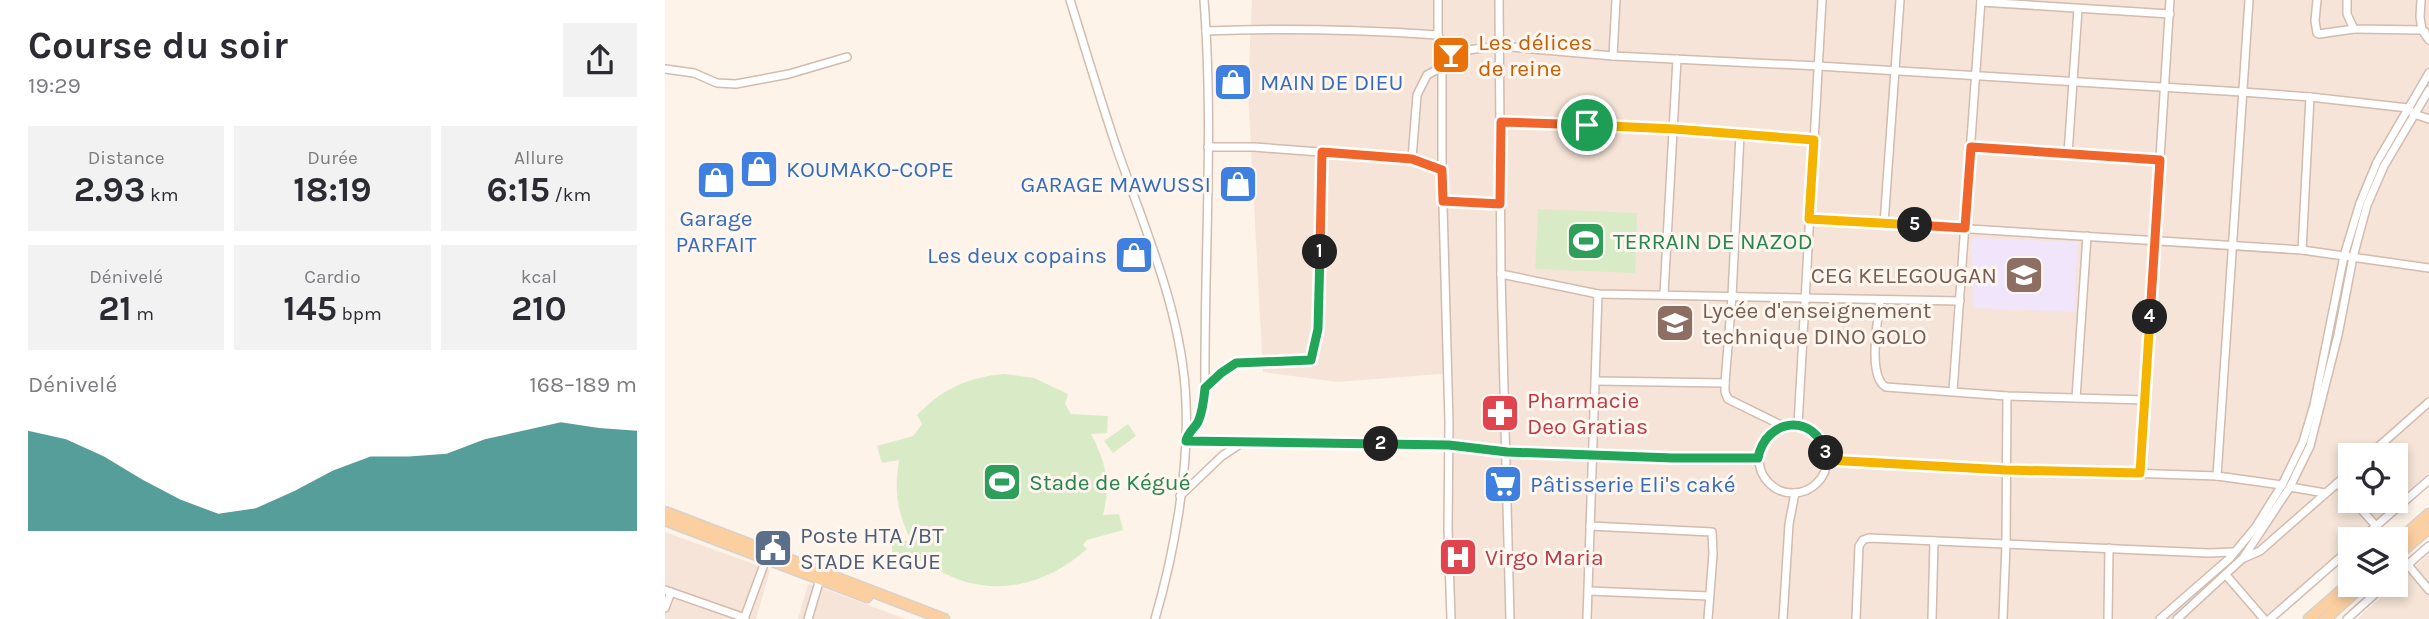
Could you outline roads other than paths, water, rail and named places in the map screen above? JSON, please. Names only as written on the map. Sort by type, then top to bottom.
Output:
[{"type":"main road","points":[[665,512],[944,619]]},
{"type":"main road","points":[[2408,532],[2429,514]]},
{"type":"main road","points":[[665,520],[928,619]]},
{"type":"main road","points":[[2408,546],[2429,528]]},
{"type":"main road","points":[[2309,619],[2338,594]]},
{"type":"main road","points":[[2325,619],[2350,597]]},
{"type":"street","points":[[1070,0],[1117,150],[1171,307],[1186,401],[1186,438],[1180,496],[1171,555],[1155,619]]},
{"type":"street","points":[[1186,438],[1198,422],[1205,388],[1208,147],[1203,0]]},
{"type":"street","points":[[1438,0],[1438,35],[1442,48],[1451,619]]},
{"type":"street","points":[[1499,0],[1501,274],[1510,619]]},
{"type":"street","points":[[1613,56],[1616,0]]},
{"type":"street","points":[[1798,425],[1822,0]]},
{"type":"street","points":[[1884,224],[1900,0]]},
{"type":"street","points":[[2140,473],[2170,0]]},
{"type":"street","points":[[2217,476],[2249,0]]},
{"type":"street","points":[[2317,0],[2315,21],[2316,33],[2319,34],[2354,29],[2426,32]]},
{"type":"street","points":[[2347,0],[2347,14],[2354,29]]},
{"type":"street","points":[[2421,0],[2420,17],[2429,40]]},
{"type":"street","points":[[1954,391],[1981,1],[2169,13]]},
{"type":"street","points":[[2068,154],[2078,9]]},
{"type":"street","points":[[1206,31],[1248,29],[1438,35]]},
{"type":"street","points":[[1442,48],[1467,50],[1500,46],[1613,56],[2242,92],[2310,97],[2411,111],[2429,119]]},
{"type":"street","points":[[665,68],[694,74],[717,83],[736,84],[789,74],[847,57]]},
{"type":"street","points":[[1664,294],[1677,59]]},
{"type":"street","points":[[1412,159],[1417,95],[1427,75],[1442,67]]},
{"type":"street","points":[[2411,111],[2429,73]]},
{"type":"street","points":[[2177,619],[2243,558],[2286,486],[2314,405],[2360,203],[2377,162],[2411,111],[2429,90]]},
{"type":"street","points":[[2302,250],[2310,97]]},
{"type":"street","points":[[1501,122],[1674,129],[1814,140]]},
{"type":"street","points":[[1739,135],[1725,392],[1728,399],[1783,426]]},
{"type":"street","points":[[1208,147],[1254,147],[1412,159],[1442,170]]},
{"type":"street","points":[[1971,147],[2160,160]]},
{"type":"street","points":[[1205,388],[1236,363],[1282,363],[1313,358],[1318,329],[1322,152]]},
{"type":"street","points":[[1443,201],[1500,204]]},
{"type":"street","points":[[1809,219],[2302,250],[2429,268]]},
{"type":"street","points":[[2076,398],[2087,236]]},
{"type":"street","points":[[1501,274],[1598,294],[1960,300]]},
{"type":"street","points":[[1587,619],[1598,294]]},
{"type":"street","points":[[1880,300],[1875,366],[1880,384],[1886,387],[2007,396],[2145,400]]},
{"type":"street","points":[[1596,381],[1725,383]]},
{"type":"street","points":[[2003,619],[2007,396]]},
{"type":"street","points":[[2383,443],[2429,402]]},
{"type":"street","points":[[1798,425],[1822,441],[1827,460],[1821,479],[1814,486],[1805,492],[1784,493],[1765,480],[1758,458],[1765,438],[1783,426],[1798,425]]},
{"type":"street","points":[[1186,438],[1291,444],[1449,445],[1507,452],[1758,458]]},
{"type":"street","points":[[1180,496],[1222,456],[1243,442]]},
{"type":"street","points":[[1827,460],[2006,470],[2217,476],[2325,493]]},
{"type":"street","points":[[2365,513],[2377,526],[2429,480]]},
{"type":"street","points":[[2243,558],[2260,551],[2337,483]]},
{"type":"street","points":[[2160,619],[2220,568],[2255,528],[2286,486]]},
{"type":"street","points":[[1783,619],[1789,524],[1795,493]]},
{"type":"street","points":[[1590,526],[1712,532],[1708,619]]},
{"type":"street","points":[[1856,619],[1859,546],[1863,540],[1869,538],[2209,554],[2233,552]]},
{"type":"street","points":[[1932,619],[1934,541]]},
{"type":"street","points":[[2429,546],[2408,565],[2429,590]]},
{"type":"street","points":[[2108,619],[2109,548]]},
{"type":"street","points":[[665,608],[668,591],[744,619],[766,559]]},
{"type":"street","points":[[2270,619],[2338,560]]},
{"type":"street","points":[[2226,575],[2264,619]]},
{"type":"street","points":[[808,619],[820,579]]},
{"type":"street","points":[[1589,591],[1709,596]]},
{"type":"street","points":[[2347,619],[2372,597]]},
{"type":"place","name":"Les délices de reine","points":[[1451,55]]},
{"type":"place","name":"MAIN DE DIEU","points":[[1233,82]]},
{"type":"place","name":"KOUMAKO-COPE","points":[[759,169]]},
{"type":"place","name":"Garage PARFAIT","points":[[716,180]]},
{"type":"place","name":"GARAGE MAWUSSI","points":[[1238,184]]},
{"type":"place","name":"TERRAIN DE NAZOD","points":[[1586,241]]},
{"type":"place","name":"Les deux copains","points":[[1134,255]]},
{"type":"place","name":"CEG KELEGOUGAN","points":[[2024,275]]},
{"type":"place","name":"Lycée d'enseignement technique DINO GOLO","points":[[1675,323]]},
{"type":"place","name":"Pharmacie Deo Gratias","points":[[1500,413]]},
{"type":"place","name":"Stade de Kégué","points":[[1002,482]]},
{"type":"place","name":"Pâtisserie Eli's caké","points":[[1503,484]]},
{"type":"place","name":"Poste HTA /BT STADE KEGUE","points":[[773,548]]},
{"type":"place","name":"Virgo Maria","points":[[1458,557]]}]
